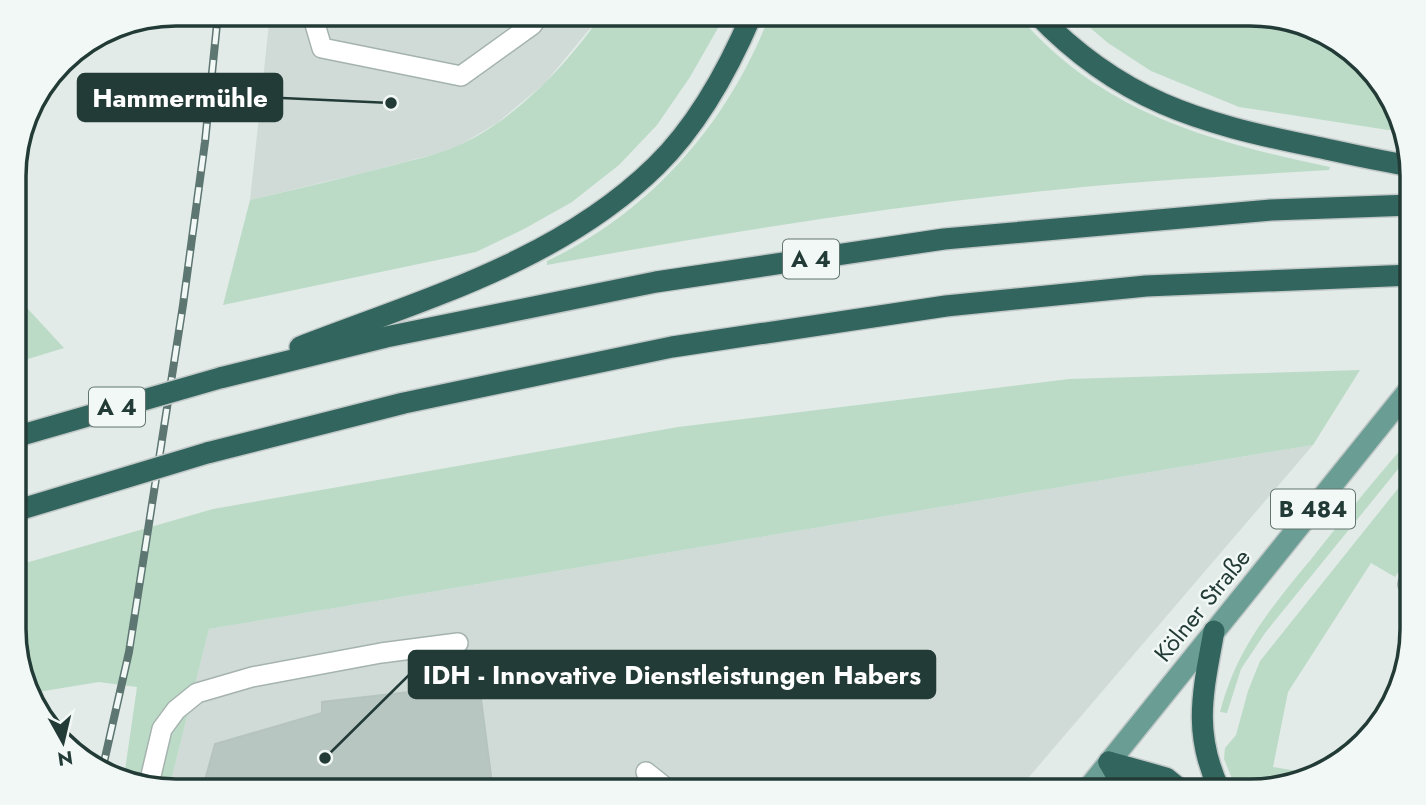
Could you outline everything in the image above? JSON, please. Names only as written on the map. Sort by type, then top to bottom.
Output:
[{"type":"highway","points":[[220,378],[526,258],[596,217],[658,165],[686,131],[727,65],[745,26]]},
{"type":"highway","points":[[1049,26],[1068,45],[1118,82],[1192,117],[1284,140],[1399,163]]},
{"type":"highway","name":"A 4","points":[[26,434],[220,378],[386,337],[656,282],[944,239],[1271,210],[1399,205]]},
{"type":"highway","points":[[26,508],[207,453],[404,403],[672,347],[946,306],[1146,286],[1399,276]]},
{"type":"highway","points":[[1214,631],[1202,697],[1202,739],[1214,778]]},
{"type":"highway","points":[[1109,762],[1118,778]]},
{"type":"highway","points":[[1109,762],[1166,778]]},
{"type":"main road","name":"Kölner Straße","points":[[1096,778],[1399,402]]},
{"type":"lane","points":[[316,27],[322,48],[461,76],[530,27]]},
{"type":"lane","points":[[151,776],[162,729],[176,710],[197,693],[252,677],[368,655],[458,643]]},
{"type":"lane","points":[[646,772],[654,779]]},
{"type":"shaded area","points":[[269,27],[592,27],[545,83],[497,123],[460,145],[439,153],[250,200]]},
{"type":"shaded area","points":[[1313,445],[1028,778],[172,778],[209,629]]},
{"type":"green space","points":[[719,26],[690,77],[657,125],[619,165],[572,202],[524,229],[476,252],[223,305],[250,200],[424,157],[457,146],[519,107],[556,71],[593,27]]},
{"type":"green space","points":[[765,26],[1028,26],[1049,48],[1084,76],[1120,99],[1159,118],[1242,146],[1330,167],[1329,170],[1071,188],[912,206],[729,233],[547,265],[547,261],[585,241],[653,190],[709,126],[733,91]]},
{"type":"green space","points":[[1088,26],[1249,26],[1288,31],[1324,46],[1348,64],[1374,93],[1392,130],[1239,107],[1151,71],[1108,43]]},
{"type":"green space","points":[[26,307],[64,348],[26,360]]},
{"type":"green space","points":[[1360,370],[1313,445],[209,629],[172,778],[138,774],[125,769],[137,687],[99,682],[40,692],[31,667],[26,628],[26,563],[213,509],[678,427],[1069,379]]},
{"type":"green space","points":[[1399,452],[1399,468],[1265,633],[1241,669],[1227,713],[1220,712],[1237,666],[1259,627]]},
{"type":"green space","points":[[1399,487],[1399,571],[1395,577],[1371,563],[1288,692],[1273,767],[1298,771],[1279,776],[1232,778],[1224,759],[1225,748],[1236,735],[1248,691],[1260,661]]},
{"type":"building","points":[[479,684],[491,779],[205,779],[215,744],[322,713],[322,702]]},
{"type":"railway","points":[[104,761],[129,652],[183,305],[205,142],[217,27]]},
{"type":"place","name":"Hammermühle","points":[[391,103]]},
{"type":"place","name":"IDH - Innovative Dienstleistungen Habers","points":[[325,758]]}]
